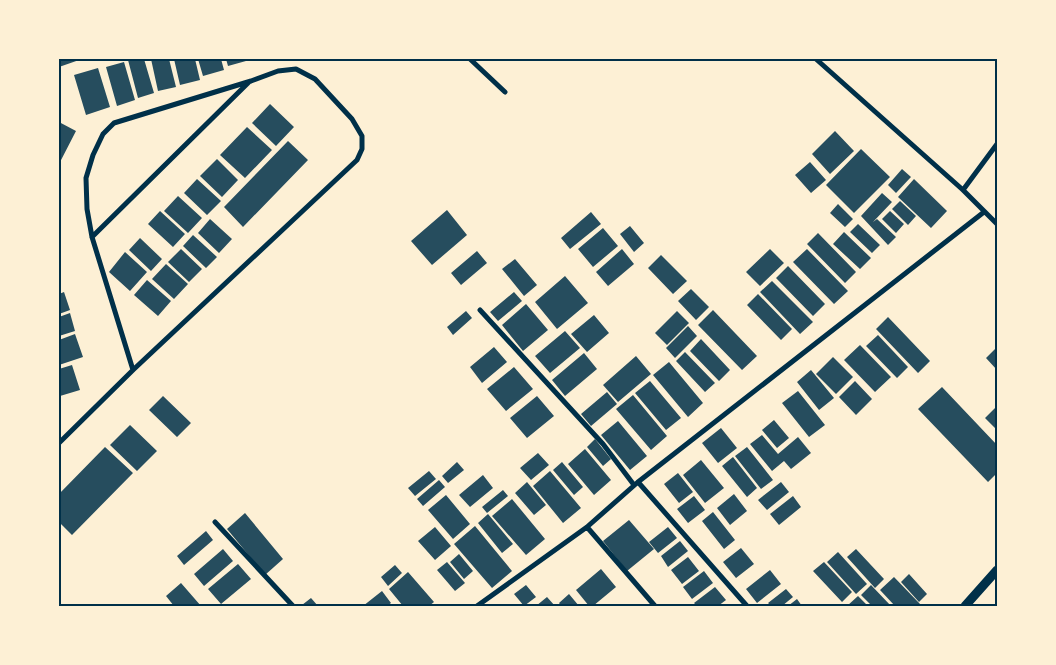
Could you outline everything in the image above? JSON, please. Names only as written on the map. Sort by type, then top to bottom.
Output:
[{"type":"street","points":[[470,59],[505,92]]},
{"type":"street","points":[[816,59],[963,190],[997,224]]},
{"type":"street","points":[[59,442],[357,160],[362,149],[362,136],[352,119],[315,79],[296,69],[278,71],[114,123],[103,134],[93,154],[86,178],[87,209],[92,237],[133,370]]},
{"type":"street","points":[[92,237],[251,81]]},
{"type":"street","points":[[963,190],[997,144]]},
{"type":"street","points":[[477,606],[586,527],[636,483],[984,212]]},
{"type":"street","points":[[480,310],[604,444],[636,483],[747,606]]},
{"type":"street","points":[[215,522],[293,606]]},
{"type":"street","points":[[586,527],[656,606]]},
{"type":"street","points":[[965,606],[997,570]]},
{"type":"building","points":[[59,59],[82,59],[59,67]]},
{"type":"building","points":[[144,59],[154,93],[138,98],[128,60]]},
{"type":"building","points":[[151,59],[169,59],[176,87],[158,91]]},
{"type":"building","points":[[174,59],[195,59],[200,80],[180,85]]},
{"type":"building","points":[[198,59],[221,59],[224,70],[203,76]]},
{"type":"building","points":[[226,59],[246,59],[246,61],[228,66]]},
{"type":"building","points":[[124,62],[135,100],[117,106],[106,67]]},
{"type":"building","points":[[98,68],[110,107],[86,115],[74,75]]},
{"type":"building","points":[[270,104],[294,127],[276,146],[252,123]]},
{"type":"building","points":[[59,122],[76,131],[59,164]]},
{"type":"building","points":[[247,127],[272,150],[245,178],[220,155]]},
{"type":"building","points":[[835,131],[854,151],[830,174],[812,154]]},
{"type":"building","points":[[288,141],[308,160],[243,227],[224,207]]},
{"type":"building","points":[[861,149],[890,177],[854,213],[826,185]]},
{"type":"building","points":[[217,159],[238,180],[222,197],[200,176]]},
{"type":"building","points":[[810,162],[826,180],[811,193],[795,175]]},
{"type":"building","points":[[902,169],[911,177],[896,193],[888,185]]},
{"type":"building","points":[[197,179],[221,201],[207,215],[184,193]]},
{"type":"building","points":[[914,179],[947,211],[931,228],[898,197]]},
{"type":"building","points":[[882,193],[892,202],[873,222],[877,219],[896,237],[888,245],[861,216]]},
{"type":"building","points":[[178,196],[202,218],[188,233],[164,211]]},
{"type":"building","points":[[900,201],[916,216],[908,225],[892,209]]},
{"type":"building","points":[[838,204],[853,219],[845,227],[830,213]]},
{"type":"building","points":[[447,210],[467,235],[432,265],[411,241]]},
{"type":"building","points":[[160,211],[185,234],[173,247],[148,224]]},
{"type":"building","points":[[890,211],[904,224],[896,233],[882,219]]},
{"type":"building","points":[[591,212],[601,224],[570,249],[561,238]]},
{"type":"building","points":[[210,219],[232,239],[219,253],[198,233]]},
{"type":"building","points":[[858,224],[880,245],[872,253],[850,232]]},
{"type":"building","points":[[630,226],[644,243],[634,252],[620,234]]},
{"type":"building","points":[[603,228],[618,246],[593,267],[578,249]]},
{"type":"building","points":[[844,232],[871,258],[860,269],[833,244]]},
{"type":"building","points":[[818,233],[856,272],[845,283],[807,244]]},
{"type":"building","points":[[193,235],[217,257],[206,268],[183,246]]},
{"type":"building","points":[[140,238],[162,259],[151,271],[129,250]]},
{"type":"building","points":[[181,249],[202,269],[189,282],[168,262]]},
{"type":"building","points":[[622,249],[634,264],[608,286],[596,272]]},
{"type":"building","points":[[770,249],[784,263],[760,286],[746,272]]},
{"type":"building","points":[[807,249],[848,291],[834,304],[793,262]]},
{"type":"building","points":[[477,251],[487,263],[461,285],[451,273]]},
{"type":"building","points":[[125,252],[147,272],[130,291],[109,272]]},
{"type":"building","points":[[661,255],[687,281],[673,294],[648,268]]},
{"type":"building","points":[[515,259],[537,285],[524,296],[502,269]]},
{"type":"building","points":[[166,264],[188,284],[174,299],[152,279]]},
{"type":"building","points":[[788,266],[825,304],[813,316],[776,278]]},
{"type":"building","points":[[565,276],[588,303],[557,329],[535,302]]},
{"type":"building","points":[[147,280],[171,301],[158,316],[134,295]]},
{"type":"building","points":[[772,281],[813,322],[800,334],[760,292]]},
{"type":"building","points":[[691,289],[709,307],[696,320],[678,301]]},
{"type":"building","points":[[64,292],[70,310],[59,314],[59,294]]},
{"type":"building","points":[[514,292],[522,301],[498,321],[490,312]]},
{"type":"building","points":[[758,294],[792,329],[781,340],[747,305]]},
{"type":"building","points":[[526,304],[548,330],[523,351],[502,325]]},
{"type":"building","points":[[713,310],[757,356],[742,370],[698,325]]},
{"type":"building","points":[[466,311],[472,318],[453,335],[447,327]]},
{"type":"building","points":[[677,311],[689,323],[667,345],[655,333]]},
{"type":"building","points":[[70,313],[75,331],[59,336],[59,317]]},
{"type":"building","points":[[594,315],[609,333],[587,352],[571,334]]},
{"type":"building","points":[[888,317],[930,361],[918,373],[876,329]]},
{"type":"building","points":[[688,326],[697,336],[675,358],[666,348]]},
{"type":"building","points":[[565,331],[580,348],[550,373],[535,356]]},
{"type":"building","points":[[75,334],[83,357],[59,365],[59,340]]},
{"type":"building","points":[[878,335],[908,367],[897,378],[866,346]]},
{"type":"building","points":[[701,339],[730,370],[719,381],[690,351]]},
{"type":"building","points":[[860,345],[891,377],[875,392],[844,360]]},
{"type":"building","points":[[494,347],[507,362],[482,383],[470,367]]},
{"type":"building","points":[[997,347],[997,370],[986,358]]},
{"type":"building","points":[[685,352],[715,383],[705,392],[676,361]]},
{"type":"building","points":[[584,353],[597,369],[565,396],[552,380]]},
{"type":"building","points":[[636,356],[651,374],[618,402],[603,385]]},
{"type":"building","points":[[833,357],[853,377],[836,394],[816,374]]},
{"type":"building","points":[[669,362],[703,403],[688,417],[653,375]]},
{"type":"building","points":[[72,365],[80,390],[60,396],[59,369]]},
{"type":"building","points":[[514,367],[533,389],[506,411],[487,389]]},
{"type":"building","points":[[811,370],[834,398],[819,410],[797,382]]},
{"type":"building","points":[[650,381],[681,418],[666,430],[635,393]]},
{"type":"building","points":[[855,381],[872,399],[856,415],[839,397]]},
{"type":"building","points":[[942,387],[997,445],[997,473],[988,482],[918,409]]},
{"type":"building","points":[[798,391],[825,425],[809,437],[782,403]]},
{"type":"building","points":[[607,392],[617,404],[591,426],[581,414]]},
{"type":"building","points":[[633,395],[667,436],[651,450],[616,409]]},
{"type":"building","points":[[163,396],[191,423],[177,437],[149,410]]},
{"type":"building","points":[[537,396],[554,416],[527,438],[510,418]]},
{"type":"building","points":[[997,406],[997,430],[985,418]]},
{"type":"building","points":[[774,420],[789,438],[777,448],[762,430]]},
{"type":"building","points":[[618,421],[647,456],[630,470],[601,435]]},
{"type":"building","points":[[130,425],[157,451],[137,471],[110,445]]},
{"type":"building","points":[[721,428],[737,448],[718,463],[702,443]]},
{"type":"building","points":[[762,435],[778,454],[798,437],[811,453],[791,469],[784,461],[772,471],[750,444]]},
{"type":"building","points":[[595,439],[611,459],[603,466],[587,447]]},
{"type":"building","points":[[105,447],[133,473],[72,535],[59,522],[59,494]]},
{"type":"building","points":[[747,447],[773,480],[761,489],[735,456]]},
{"type":"building","points":[[585,449],[611,480],[594,495],[568,464]]},
{"type":"building","points":[[538,453],[549,465],[531,480],[520,468]]},
{"type":"building","points":[[733,457],[757,488],[747,497],[722,466]]},
{"type":"building","points":[[701,460],[724,488],[705,503],[683,475]]},
{"type":"building","points":[[457,462],[464,470],[448,483],[442,476]]},
{"type":"building","points":[[562,462],[583,487],[574,495],[553,470]]},
{"type":"building","points":[[429,471],[436,479],[415,496],[408,488]]},
{"type":"building","points":[[550,471],[581,508],[563,523],[533,486]]},
{"type":"building","points":[[678,473],[693,492],[679,503],[664,484]]},
{"type":"building","points":[[483,475],[493,488],[470,507],[459,495]]},
{"type":"building","points":[[439,480],[445,487],[423,506],[417,499]]},
{"type":"building","points":[[527,482],[546,505],[534,515],[515,493]]},
{"type":"building","points":[[781,482],[789,492],[767,510],[758,500]]},
{"type":"building","points":[[503,490],[508,496],[487,513],[482,507]]},
{"type":"building","points":[[734,494],[747,511],[730,525],[717,508]]},
{"type":"building","points":[[446,495],[470,524],[453,539],[428,510]]},
{"type":"building","points":[[694,496],[705,510],[688,523],[677,509]]},
{"type":"building","points":[[793,496],[801,507],[779,525],[770,514]]},
{"type":"building","points":[[512,499],[545,539],[526,555],[492,516]]},
{"type":"building","points":[[713,512],[735,540],[724,549],[702,521]]},
{"type":"building","points":[[245,513],[283,559],[265,575],[227,529]]},
{"type":"building","points":[[488,514],[513,544],[502,553],[478,523]]},
{"type":"building","points":[[629,520],[654,549],[627,571],[603,541]]},
{"type":"building","points":[[475,526],[512,571],[492,588],[454,544]]},
{"type":"building","points":[[435,527],[451,546],[435,560],[418,541]]},
{"type":"building","points":[[668,527],[677,538],[658,553],[649,542]]},
{"type":"building","points":[[206,531],[213,540],[184,565],[177,556]]},
{"type":"building","points":[[680,541],[688,551],[668,567],[661,556]]},
{"type":"building","points":[[741,548],[754,564],[736,578],[723,562]]},
{"type":"building","points":[[223,549],[233,561],[204,586],[194,574]]},
{"type":"building","points":[[856,549],[884,579],[875,588],[847,557]]},
{"type":"building","points":[[838,552],[867,584],[856,594],[827,562]]},
{"type":"building","points":[[459,554],[473,571],[464,579],[450,562]]},
{"type":"building","points":[[688,557],[699,571],[682,584],[671,570]]},
{"type":"building","points":[[447,562],[465,583],[455,591],[437,570]]},
{"type":"building","points":[[824,562],[852,592],[842,602],[813,571]]},
{"type":"building","points":[[238,564],[251,579],[221,604],[208,589]]},
{"type":"building","points":[[395,565],[402,573],[388,586],[381,577]]},
{"type":"building","points":[[601,569],[616,587],[593,606],[589,606],[576,590]]},
{"type":"building","points":[[770,570],[781,584],[757,603],[746,589]]},
{"type":"building","points":[[704,571],[713,583],[692,599],[683,587]]},
{"type":"building","points":[[408,572],[434,602],[429,606],[403,606],[389,589]]},
{"type":"building","points":[[909,574],[927,594],[919,602],[901,582]]},
{"type":"building","points":[[894,577],[920,604],[918,606],[895,606],[880,590]]},
{"type":"building","points":[[181,583],[201,606],[174,606],[166,596]]},
{"type":"building","points":[[526,585],[536,597],[524,606],[514,594]]},
{"type":"building","points":[[871,585],[891,606],[872,606],[861,595]]},
{"type":"building","points":[[715,587],[726,600],[718,606],[697,606],[694,603]]},
{"type":"building","points":[[786,589],[793,597],[782,606],[771,606],[768,603]]},
{"type":"building","points":[[382,591],[391,603],[387,606],[363,606]]},
{"type":"building","points":[[569,594],[579,606],[561,606],[559,603]]},
{"type":"building","points":[[858,596],[868,606],[847,606]]},
{"type":"building","points":[[547,597],[555,606],[536,606]]},
{"type":"building","points":[[311,598],[318,606],[302,605]]},
{"type":"building","points":[[797,599],[802,606],[788,606]]}]
